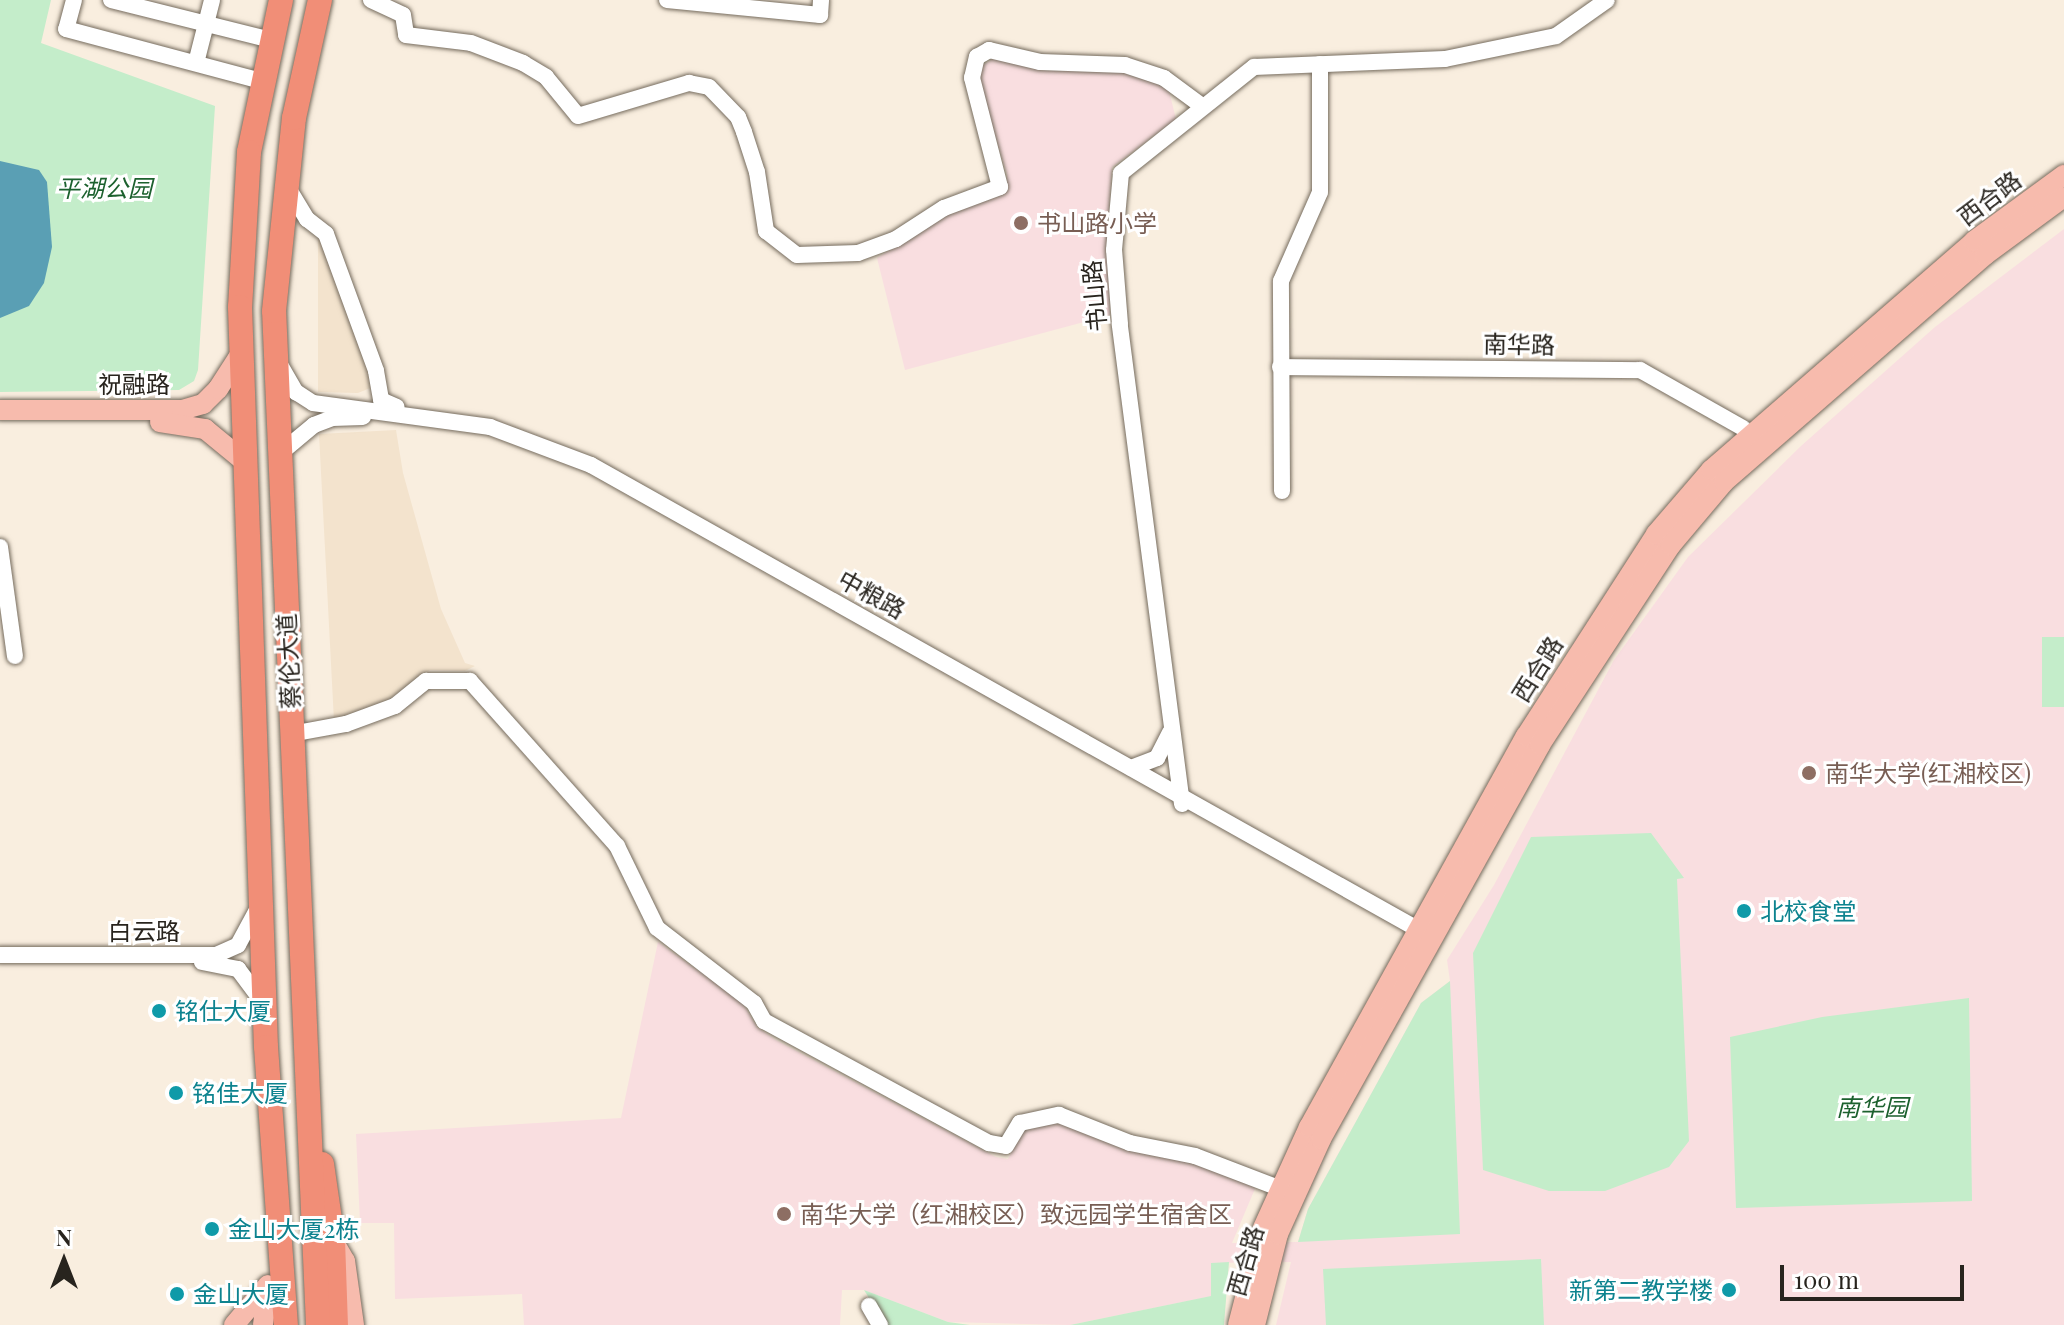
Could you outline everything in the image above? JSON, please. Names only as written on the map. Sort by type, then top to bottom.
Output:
[{"type":"highway","name":"蔡伦大道","points":[[318,1325],[274,355],[276,266],[285,183],[306,49],[320,0]]},
{"type":"highway","name":"蔡伦大道","points":[[279,1],[249,152],[241,353],[266,1047],[286,1325]]},
{"type":"highway","points":[[266,1047],[262,1144],[270,1325]]},
{"type":"highway","points":[[307,1092],[333,1240],[336,1325]]},
{"type":"main road","name":"西合路","points":[[1255,1325],[1266,1272],[1294,1195],[1424,937],[1561,678],[1680,503],[1974,241],[2064,175]]},
{"type":"main road","name":"西合路","points":[[1238,1325],[1250,1268],[1279,1188],[1424,937],[1540,745],[1693,516],[1724,482],[1985,255],[2064,197]]},
{"type":"main road","name":"祝融路","points":[[0,410],[182,410],[203,404],[218,389],[241,353]]},
{"type":"main road","name":"祝融路","points":[[0,422],[182,422],[205,429],[244,461]]},
{"type":"main road","points":[[333,1240],[345,1261],[354,1325]]},
{"type":"main road","points":[[234,1325],[268,1285]]},
{"type":"main road","points":[[263,1325],[268,1285]]},
{"type":"street","points":[[74,0],[66,29],[262,81]]},
{"type":"street","points":[[111,0],[271,40]]},
{"type":"street","points":[[196,63],[212,0]]},
{"type":"street","points":[[371,0],[403,15],[406,35],[471,43],[523,63],[546,77],[578,116],[689,83],[709,87],[738,117],[744,132],[757,172],[766,231],[797,255],[858,253],[896,239],[944,208],[1000,187],[972,78],[977,57],[989,50],[1040,62],[1125,65],[1164,78],[1202,106]]},
{"type":"street","points":[[667,0],[820,15],[821,0]]},
{"type":"street","name":"书山路","points":[[1181,801],[1114,250],[1121,173],[1254,67],[1412,64],[1556,36],[1607,0]]},
{"type":"street","points":[[1282,491],[1281,281],[1320,192],[1320,64]]},
{"type":"street","points":[[285,183],[307,219],[326,234],[376,371],[381,400],[413,414]]},
{"type":"street","name":"中粮路","points":[[274,355],[296,392],[313,403],[413,414],[490,427],[591,465],[1131,768],[1181,801]]},
{"type":"street","name":"南华路","points":[[1280,367],[1640,370],[1743,428]]},
{"type":"street","name":"中粮路","points":[[277,456],[314,425],[332,418],[413,421],[489,434],[539,449],[590,471],[1424,937]]},
{"type":"street","points":[[0,547],[15,656]]},
{"type":"street","points":[[291,734],[346,724],[395,706],[426,681],[470,681],[617,846],[657,928],[754,1003],[764,1021],[989,1143],[1006,1146],[1020,1123],[1059,1115],[1130,1143],[1195,1156],[1279,1188]]},
{"type":"street","points":[[1131,768],[1157,758],[1172,727]]},
{"type":"street","name":"白云路","points":[[0,958],[216,955],[238,945],[261,903]]},
{"type":"street","name":"白云路","points":[[0,958],[216,962],[238,969],[265,1004]]},
{"type":"street","points":[[869,1306],[880,1325]]},
{"type":"shaded area","name":"书山路小学","points":[[993,59],[1122,70],[1168,87],[1176,119],[1112,167],[1107,237],[1110,315],[905,370],[877,258],[955,209],[1006,191],[1007,174],[979,86],[982,66]]},
{"type":"shaded area","name":"南华大学(红湘校区)","points":[[2064,229],[2064,1325],[1276,1325],[1291,1262],[1211,1263],[1212,1296],[1070,1325],[948,1322],[864,1290],[842,1290],[840,1325],[524,1325],[522,1294],[395,1299],[394,1223],[360,1223],[356,1134],[621,1118],[658,942],[742,1002],[757,1027],[774,1039],[996,1157],[1008,1159],[1024,1126],[1057,1120],[1196,1159],[1257,1184],[1232,1243],[1298,1242],[1308,1209],[1421,1003],[1450,981],[1447,960],[1494,885],[1614,660],[1688,557],[1801,446],[1935,327]]},
{"type":"shaded area","points":[[318,234],[375,386],[358,393],[318,392]]},
{"type":"shaded area","points":[[396,430],[403,473],[441,609],[465,663],[475,666],[465,671],[430,670],[379,706],[334,721],[319,434]]},
{"type":"green space","name":"平湖公园","points":[[0,0],[51,0],[41,43],[215,106],[198,370],[194,381],[179,390],[0,392]]},
{"type":"green space","points":[[2042,637],[2064,637],[2064,707],[2042,707]]},
{"type":"green space","points":[[1651,833],[1684,878],[1677,879],[1689,1141],[1669,1167],[1605,1191],[1549,1191],[1483,1170],[1473,953],[1531,837]]},
{"type":"green space","points":[[1450,981],[1460,1234],[1298,1242],[1308,1209],[1421,1003]]},
{"type":"green space","name":"南华园","points":[[1969,998],[1972,1201],[1736,1208],[1730,1037],[1822,1017]]},
{"type":"green space","points":[[1541,1259],[1544,1325],[1326,1325],[1323,1269]]},
{"type":"green space","points":[[1229,1262],[1224,1325],[1070,1325],[1211,1296],[1211,1263]]},
{"type":"green space","points":[[864,1290],[948,1322],[970,1325],[886,1325]]},
{"type":"water","points":[[0,161],[39,170],[47,182],[52,247],[44,283],[29,306],[0,318]]},
{"type":"place","name":"书山路小学","points":[[1021,223]]},
{"type":"place","name":"南华大学(红湘校区)","points":[[1809,773]]},
{"type":"place","name":"北校食堂","points":[[1744,911]]},
{"type":"place","name":"铭仕大厦","points":[[159,1011]]},
{"type":"place","name":"铭佳大厦","points":[[176,1093]]},
{"type":"place","name":"南华大学（红湘校区）致远园学生宿舍区","points":[[784,1214]]},
{"type":"place","name":"金山大厦2栋","points":[[212,1229]]},
{"type":"place","name":"新第二教学楼","points":[[1729,1290]]},
{"type":"place","name":"金山大厦","points":[[177,1294]]}]
